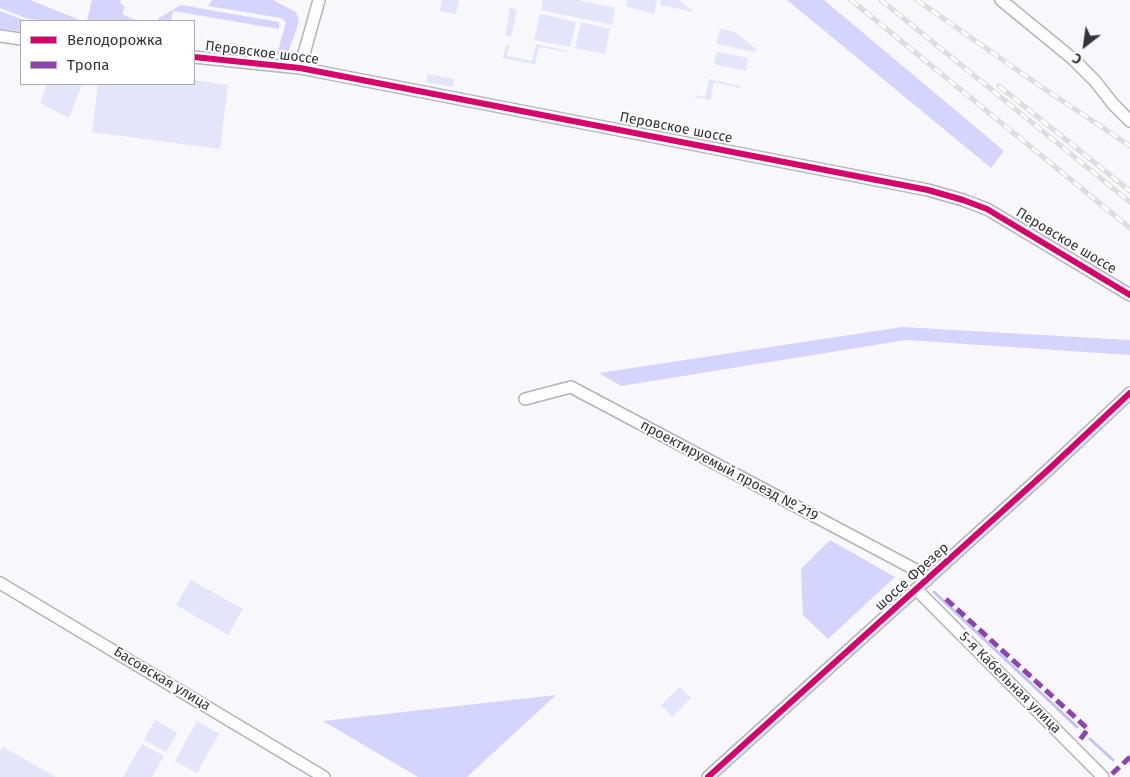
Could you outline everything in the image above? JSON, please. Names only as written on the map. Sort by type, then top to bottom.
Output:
[{"type":"street","points":[[300,68],[319,0]]},
{"type":"street","points":[[1001,0],[1073,59],[1130,121]]},
{"type":"street","points":[[0,36],[20,39]]},
{"type":"street","name":"Перовское шоссе","points":[[195,57],[300,68],[940,193],[987,209],[1130,295]]},
{"type":"street","name":"проектируемый проезд № 219","points":[[525,399],[571,386],[918,572],[927,580]]},
{"type":"street","name":"шоссе Фрезер","points":[[708,777],[917,590],[1130,393]]},
{"type":"street","name":"Басовская улица","points":[[0,583],[324,777]]},
{"type":"street","name":"5-я Кабельная улица","points":[[917,590],[1103,777]]},
{"type":"shaded area","points":[[0,0],[30,0],[80,20],[28,19],[0,8]]},
{"type":"shaded area","points":[[92,0],[121,0],[120,3],[125,7],[122,14],[136,20],[87,20]]},
{"type":"shaded area","points":[[212,0],[273,0],[296,12],[299,21],[287,56],[273,54],[274,51],[278,51],[286,22],[281,18],[208,6]]},
{"type":"shaded area","points":[[442,0],[459,0],[456,14],[440,11]]},
{"type":"shaded area","points":[[543,0],[578,0],[615,8],[612,25],[541,10]]},
{"type":"shaded area","points":[[627,0],[657,0],[654,14],[626,6]]},
{"type":"shaded area","points":[[661,0],[679,0],[694,12],[660,5]]},
{"type":"shaded area","points":[[787,0],[824,0],[1004,151],[991,168]]},
{"type":"shaded area","points":[[181,5],[279,22],[279,29],[173,11],[171,20],[158,20]]},
{"type":"shaded area","points":[[510,8],[517,10],[511,37],[505,35]]},
{"type":"shaded area","points":[[0,11],[23,20],[20,20],[20,31],[0,29]]},
{"type":"shaded area","points":[[540,14],[576,22],[570,47],[534,40]]},
{"type":"shaded area","points":[[581,22],[610,29],[605,54],[575,48]]},
{"type":"shaded area","points":[[720,29],[735,32],[756,49],[755,52],[716,44]]},
{"type":"shaded area","points":[[536,44],[568,52],[539,47],[535,64],[503,58],[506,45],[509,45],[507,56],[532,61]]},
{"type":"shaded area","points":[[717,52],[748,58],[746,71],[714,64]]},
{"type":"shaded area","points":[[428,74],[454,79],[453,87],[426,82]]},
{"type":"shaded area","points":[[709,79],[740,86],[740,88],[714,82],[710,100],[694,97],[694,95],[705,97]]},
{"type":"shaded area","points":[[195,80],[228,85],[220,149],[92,132],[98,85],[195,85]]},
{"type":"shaded area","points":[[47,85],[82,85],[69,118],[40,103]]},
{"type":"shaded area","points":[[902,327],[1130,340],[1130,355],[906,340],[621,386],[599,373]]},
{"type":"shaded area","points":[[830,540],[895,577],[828,639],[803,615],[801,569]]},
{"type":"shaded area","points":[[191,580],[243,609],[228,635],[176,605]]},
{"type":"shaded area","points":[[680,687],[691,698],[672,717],[661,705]]},
{"type":"shaded area","points":[[556,695],[467,777],[418,777],[323,721]]},
{"type":"shaded area","points":[[155,720],[177,733],[166,752],[144,740]]},
{"type":"shaded area","points":[[197,721],[219,734],[197,773],[175,761]]},
{"type":"shaded area","points":[[142,744],[164,756],[152,777],[123,777]]},
{"type":"shaded area","points":[[3,747],[56,777],[0,777],[0,752]]},
{"type":"waterway","points":[[934,592],[1077,727]]},
{"type":"waterway","points":[[1090,739],[1113,760]]},
{"type":"railway","points":[[851,0],[1130,228]]},
{"type":"railway","points":[[881,0],[1130,202]]},
{"type":"railway","points":[[917,0],[1130,146]]},
{"type":"railway","points":[[999,86],[1130,191]]},
{"type":"marked path","points":[[946,599],[1088,729],[1079,741]]},
{"type":"marked path","points":[[1112,774],[1130,757]]},
{"type":"cycle path","points":[[195,57],[300,68],[928,190],[987,209],[1130,295]]},
{"type":"cycle path","points":[[708,777],[1048,470],[1130,393]]}]
